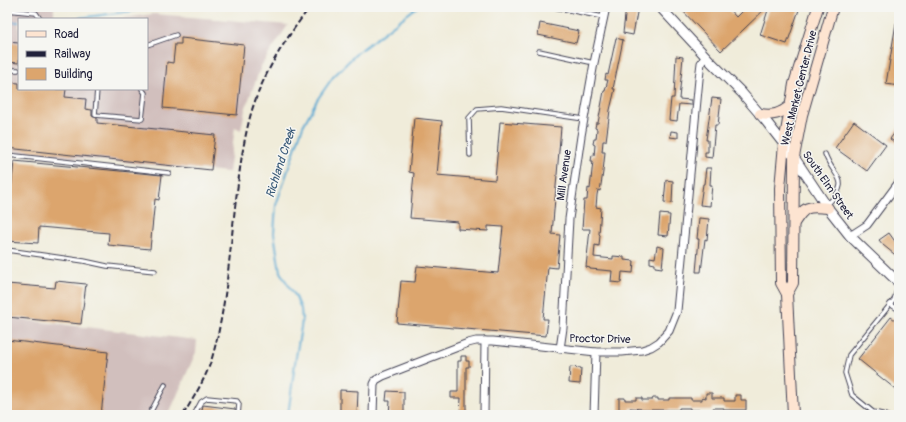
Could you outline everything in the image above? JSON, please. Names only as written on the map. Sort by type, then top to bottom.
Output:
[{"type":"main road","name":"West Market Center Drive","points":[[793,415],[787,294],[781,283],[780,188],[784,144],[794,84],[818,7]]},
{"type":"main road","name":"West Market Center Drive","points":[[787,294],[793,283],[794,157],[802,115],[833,7]]},
{"type":"main road","points":[[760,114],[774,115],[790,106]]},
{"type":"main road","points":[[794,223],[802,211],[808,208],[827,207]]},
{"type":"street","name":"Mill Avenue","points":[[560,349],[563,328],[569,219],[584,119],[606,7]]},
{"type":"street","name":"South Elm Street","points":[[660,7],[760,114],[794,157],[827,207],[850,236],[899,284]]},
{"type":"street","name":"Proctor Drive","points":[[373,415],[375,383],[383,376],[468,343],[493,341],[560,349],[596,352],[622,352],[642,350],[659,342],[669,331],[677,311],[699,79],[701,64],[706,56]]},
{"type":"street","points":[[850,236],[867,225],[899,182]]},
{"type":"street","points":[[484,415],[485,341]]},
{"type":"street","points":[[594,415],[596,352]]},
{"type":"lane","points":[[554,7],[603,18]]},
{"type":"lane","points":[[7,10],[36,13],[39,18]]},
{"type":"lane","points":[[148,44],[176,35]]},
{"type":"lane","points":[[539,51],[594,63]]},
{"type":"lane","points":[[7,66],[12,70],[18,70]]},
{"type":"lane","points":[[7,74],[10,74],[12,70]]},
{"type":"lane","points":[[97,90],[95,115],[142,119],[145,93],[143,90]]},
{"type":"lane","points":[[470,155],[469,118],[477,109],[501,107],[584,119]]},
{"type":"lane","points":[[825,154],[838,177],[840,185],[837,195],[827,207]]},
{"type":"lane","points":[[7,155],[169,173]]},
{"type":"lane","points":[[7,250],[84,261],[107,266],[155,270]]},
{"type":"lane","points":[[886,415],[873,412],[852,395],[845,373],[849,355],[894,300],[899,284]]},
{"type":"lane","points":[[890,304],[899,310]]},
{"type":"lane","points":[[149,415],[165,385]]},
{"type":"lane","points":[[194,415],[202,402],[207,398],[237,401],[239,404],[238,415]]},
{"type":"shaded area","points":[[7,7],[54,7],[54,18],[18,18],[18,90],[148,90],[148,18],[123,18],[154,14],[288,25],[261,66],[245,110],[241,130],[235,127],[229,172],[7,152]]},
{"type":"shaded area","points":[[7,318],[197,340],[196,352],[167,415],[7,415]]},
{"type":"building","points":[[626,7],[638,7],[633,35],[623,33]]},
{"type":"building","points":[[679,7],[727,7],[736,17],[746,7],[767,7],[721,51]]},
{"type":"building","points":[[769,7],[800,7],[787,44],[760,35]]},
{"type":"building","points":[[540,23],[579,31],[576,43],[538,35]]},
{"type":"building","points":[[896,23],[899,23],[899,86],[886,84]]},
{"type":"building","points":[[181,38],[244,45],[237,115],[163,108],[167,62],[173,63],[175,44],[181,44]]},
{"type":"building","points":[[616,38],[623,40],[613,89],[615,89],[610,110],[606,141],[603,141],[602,152],[605,152],[603,172],[600,191],[598,190],[597,195],[596,207],[601,208],[600,235],[599,246],[595,245],[594,257],[613,259],[613,256],[624,257],[624,260],[634,261],[633,273],[622,272],[621,283],[611,282],[612,271],[590,269],[586,267],[590,229],[582,229],[584,200],[587,200],[588,188],[590,189],[593,161],[591,161],[592,155],[594,156],[595,145],[593,144],[594,139],[596,139],[597,129],[595,128],[596,123],[598,123],[604,91],[608,80],[605,80],[606,74],[608,75]]},
{"type":"building","points":[[7,42],[18,43],[18,63],[7,62]]},
{"type":"building","points":[[676,56],[683,57],[679,99],[691,100],[691,105],[679,104],[677,121],[669,120],[671,98],[674,98]]},
{"type":"building","points":[[7,82],[18,83],[18,90],[66,90],[65,97],[86,99],[85,109],[92,110],[92,116],[97,118],[97,123],[215,135],[211,170],[7,148]]},
{"type":"building","points":[[712,98],[721,99],[718,125],[715,125],[712,158],[705,157],[705,152],[708,152],[708,140],[706,140]]},
{"type":"building","points":[[414,118],[442,121],[437,175],[495,180],[500,122],[561,127],[552,234],[560,235],[557,268],[548,267],[543,319],[548,319],[546,336],[397,323],[401,281],[415,282],[417,266],[498,273],[503,227],[488,226],[488,231],[458,229],[458,222],[410,218],[414,173],[409,172]]},
{"type":"building","points":[[854,121],[886,145],[867,171],[835,148]]},
{"type":"building","points":[[899,127],[899,145],[890,139]]},
{"type":"building","points":[[671,131],[678,132],[678,138],[670,137]]},
{"type":"building","points":[[14,161],[162,175],[159,200],[155,199],[150,249],[108,245],[109,233],[39,227],[38,243],[7,241],[7,190],[11,191]]},
{"type":"building","points":[[706,168],[711,168],[710,185],[712,185],[710,206],[700,205]]},
{"type":"building","points":[[666,180],[673,181],[672,203],[664,202]]},
{"type":"building","points":[[660,214],[670,215],[668,236],[658,235]]},
{"type":"building","points":[[699,218],[709,219],[701,272],[696,272],[699,239],[697,239]]},
{"type":"building","points":[[889,233],[899,247],[899,258],[879,240]]},
{"type":"building","points":[[657,246],[664,248],[662,268],[655,267],[655,264],[650,263],[650,257],[655,258]]},
{"type":"building","points":[[56,281],[86,284],[81,324],[7,317],[7,284],[55,288]]},
{"type":"building","points":[[891,317],[899,323],[899,392],[858,359]]},
{"type":"building","points":[[7,340],[108,352],[101,415],[7,415]]},
{"type":"building","points":[[461,356],[466,356],[466,361],[469,361],[469,367],[466,367],[466,415],[460,415],[461,398],[451,398],[451,392],[458,392],[458,361],[461,361]]},
{"type":"building","points":[[570,367],[581,368],[580,384],[569,383]]},
{"type":"building","points":[[340,390],[358,391],[357,415],[340,415]]},
{"type":"building","points":[[387,391],[404,392],[404,415],[389,415],[390,401],[386,401]]},
{"type":"building","points":[[706,393],[712,393],[712,398],[724,398],[724,401],[735,401],[735,395],[741,395],[741,400],[746,400],[746,410],[724,410],[724,408],[713,408],[713,410],[690,410],[690,408],[679,408],[679,410],[641,410],[630,408],[629,415],[619,414],[619,398],[625,398],[625,400],[636,400],[636,398],[642,398],[642,400],[652,400],[653,398],[658,398],[658,400],[669,400],[669,398],[691,398],[691,400],[702,400],[702,397],[706,398]]},
{"type":"building","points":[[203,405],[235,409],[235,415],[201,415]]},
{"type":"waterway","points":[[79,18],[133,11],[150,7]]},
{"type":"waterway","name":"Richland Creek","points":[[288,415],[302,321],[301,309],[296,297],[280,272],[274,233],[276,205],[303,126],[317,100],[333,77],[357,53],[417,7]]},
{"type":"waterway","points":[[7,22],[18,22]]},
{"type":"railway","points":[[183,415],[199,387],[212,358],[222,316],[240,165],[252,110],[263,82],[276,56],[310,7]]}]
